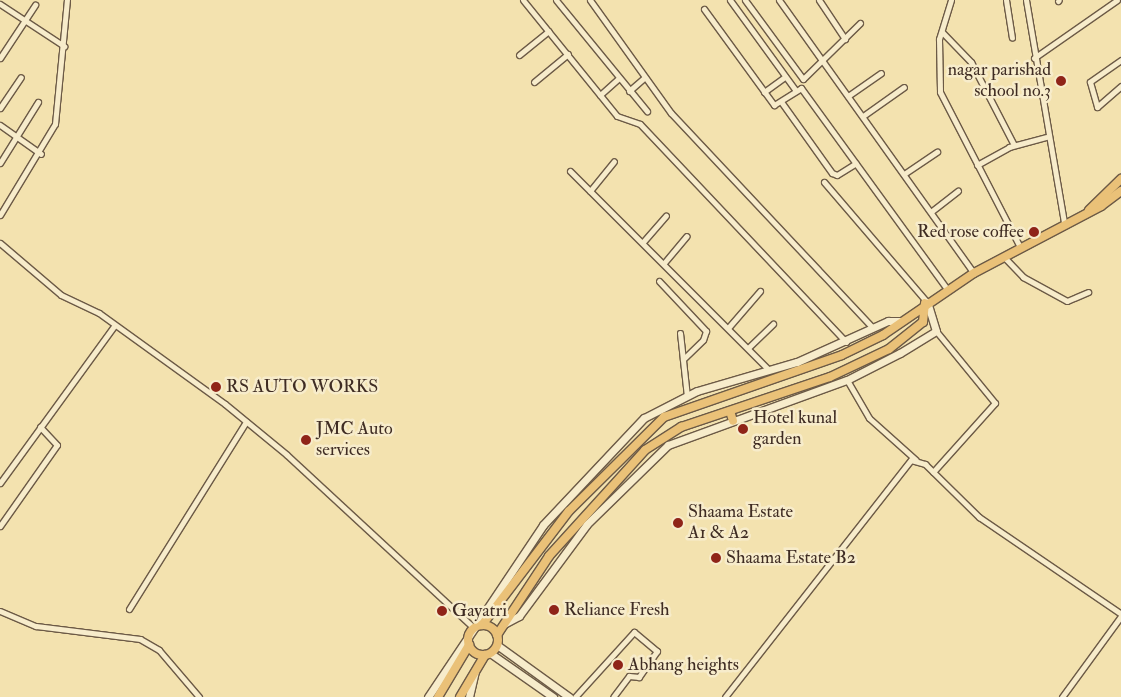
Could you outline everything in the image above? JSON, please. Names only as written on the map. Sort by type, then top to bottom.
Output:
[{"type":"main road","points":[[1088,210],[1110,187],[1121,179]]},
{"type":"main road","points":[[438,697],[469,645],[476,626],[569,511],[664,417],[842,355],[901,321],[926,303],[1020,246],[1120,194]]},
{"type":"main road","points":[[460,697],[475,672],[497,645],[497,635],[549,556],[645,450],[666,434],[785,392],[890,349],[923,322],[926,303]]},
{"type":"main road","points":[[785,392],[788,402]]},
{"type":"main road","points":[[730,411],[733,421]]},
{"type":"main road","points":[[476,626],[497,635]]},
{"type":"main road","points":[[469,645],[476,653],[488,654]]},
{"type":"street","points":[[2,0],[0,4],[64,46]]},
{"type":"street","points":[[0,214],[40,154],[60,102],[67,0]]},
{"type":"street","points":[[523,0],[617,116],[640,124],[846,342]]},
{"type":"street","points":[[556,0],[647,111]]},
{"type":"street","points":[[590,0],[671,114],[873,328]]},
{"type":"street","points":[[730,0],[796,91]]},
{"type":"street","points":[[745,0],[803,78],[824,61],[860,23]]},
{"type":"street","points":[[779,0],[932,211],[974,273]]},
{"type":"street","points":[[819,0],[845,39]]},
{"type":"street","points":[[951,0],[942,32],[940,92],[1020,246]]},
{"type":"street","points":[[1006,0],[1012,38]]},
{"type":"street","points":[[1026,0],[1046,137],[1064,223]]},
{"type":"street","points":[[1034,58],[1117,0]]},
{"type":"street","points":[[0,58],[35,5]]},
{"type":"street","points":[[704,9],[774,105],[782,103],[801,88],[948,290]]},
{"type":"street","points":[[519,55],[549,31]]},
{"type":"street","points":[[942,32],[971,62],[1014,146]]},
{"type":"street","points":[[534,82],[568,54]]},
{"type":"street","points":[[1121,60],[1090,82],[1097,108],[1121,86]]},
{"type":"street","points":[[848,96],[881,73]]},
{"type":"street","points":[[0,108],[20,77]]},
{"type":"street","points":[[764,92],[785,77]]},
{"type":"street","points":[[600,95],[619,78]]},
{"type":"street","points":[[630,91],[644,78]]},
{"type":"street","points":[[863,116],[904,87]]},
{"type":"street","points":[[0,163],[38,102]]},
{"type":"street","points":[[782,103],[832,173],[837,175],[856,163]]},
{"type":"street","points":[[0,124],[40,154]]},
{"type":"street","points":[[977,165],[1014,146],[1046,137]]},
{"type":"street","points":[[904,174],[937,152]]},
{"type":"street","points":[[590,190],[614,161]]},
{"type":"street","points":[[570,170],[770,370]]},
{"type":"street","points":[[824,182],[926,303],[936,331],[995,403],[933,472]]},
{"type":"street","points":[[1110,187],[1120,194]]},
{"type":"street","points":[[932,211],[958,191]]},
{"type":"street","points":[[643,242],[666,216]]},
{"type":"street","points":[[664,262],[688,236]]},
{"type":"street","points":[[0,243],[62,295],[115,325],[246,422],[476,626]]},
{"type":"street","points":[[1003,256],[1023,277],[1067,301],[1088,292]]},
{"type":"street","points":[[659,281],[706,331],[703,340],[683,359]]},
{"type":"street","points":[[728,328],[760,292]]},
{"type":"street","points":[[428,697],[572,490],[644,418],[687,396],[770,370],[846,342],[888,321],[901,321]]},
{"type":"street","points":[[748,348],[773,324]]},
{"type":"street","points":[[0,483],[115,325]]},
{"type":"street","points":[[504,624],[519,616],[587,524],[656,455],[678,438],[733,421],[848,380],[936,331]]},
{"type":"street","points":[[680,333],[687,396]]},
{"type":"street","points":[[848,380],[869,418],[916,460],[933,472],[979,516],[1121,615],[1062,697]]},
{"type":"street","points":[[130,609],[246,422]]},
{"type":"street","points":[[0,526],[57,445],[40,428]]},
{"type":"street","points":[[725,697],[907,463],[916,460]]},
{"type":"street","points":[[0,611],[36,626],[140,639],[159,650],[199,697]]},
{"type":"street","points":[[575,697],[634,632],[657,651],[639,677],[629,676],[613,697]]},
{"type":"street","points":[[497,645],[569,697]]},
{"type":"street","points":[[488,654],[552,697]]},
{"type":"street","points":[[469,697],[475,672]]},
{"type":"street","points":[[530,681],[536,674]]},
{"type":"place","name":"nagar parishad school no.3","points":[[1061,81]]},
{"type":"place","name":"Red rose coffee","points":[[1034,232]]},
{"type":"place","name":"RS AUTO WORKS","points":[[216,387]]},
{"type":"place","name":"Hotel kunal garden","points":[[743,429]]},
{"type":"place","name":"JMC Auto services","points":[[306,440]]},
{"type":"place","name":"Shaama Estate A1 & A2","points":[[678,523]]},
{"type":"place","name":"Shaama Estate B2","points":[[716,558]]},
{"type":"place","name":"Reliance Fresh","points":[[554,610]]},
{"type":"place","name":"Gayatri","points":[[442,611]]},
{"type":"place","name":"Abhang heights","points":[[618,665]]}]
